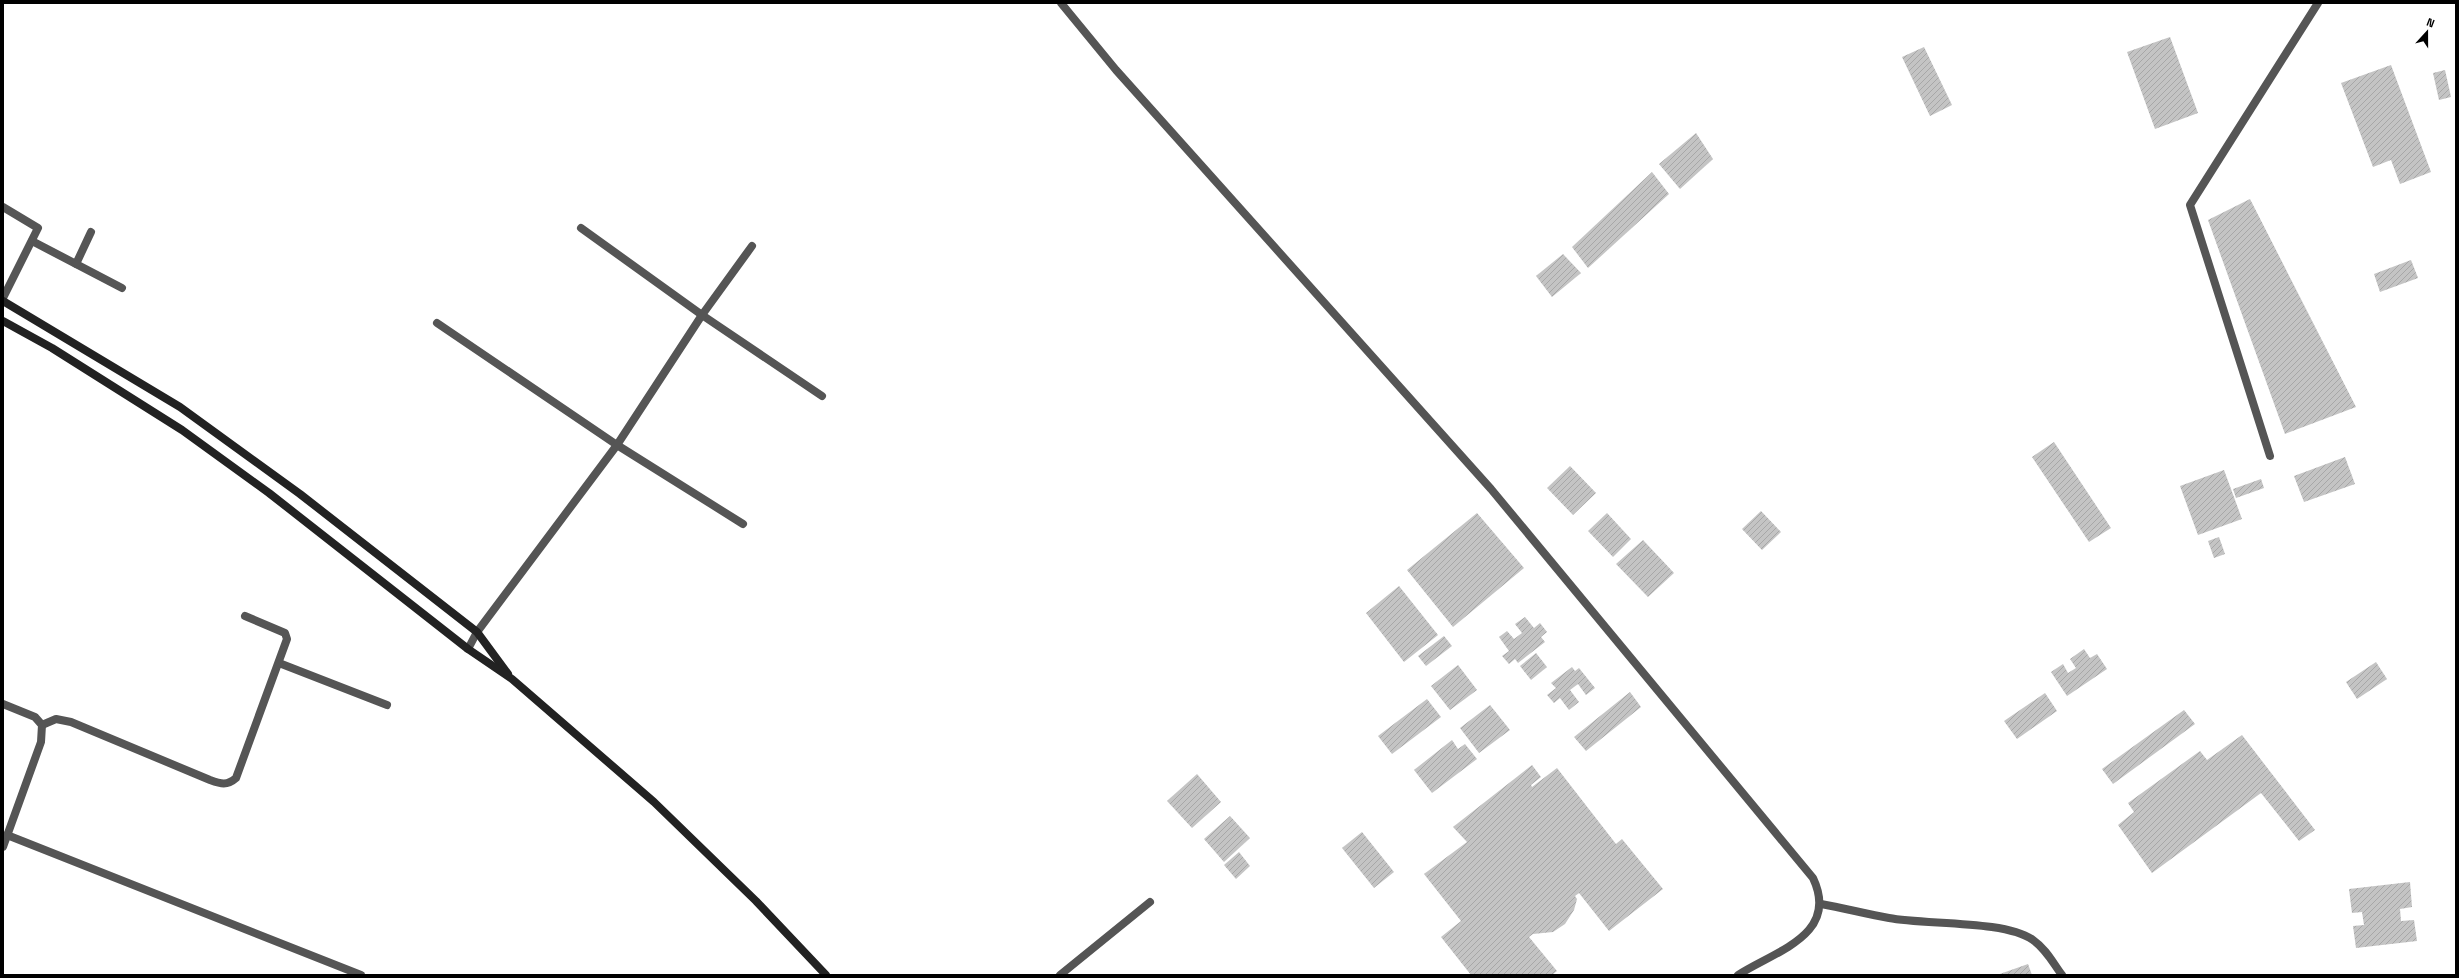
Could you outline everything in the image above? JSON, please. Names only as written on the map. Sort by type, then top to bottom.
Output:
[{"type":"main road","points":[[3,302],[180,407],[300,494],[477,632],[512,679]]},
{"type":"main road","points":[[3,321],[52,348],[182,430],[269,494],[468,649],[512,679],[654,802],[756,901],[826,975]]},
{"type":"street","points":[[1062,3],[1116,70],[1491,489],[1803,865],[1819,891],[1821,904],[1818,916],[1800,938],[1738,975]]},
{"type":"street","points":[[2270,456],[2190,205],[2318,3]]},
{"type":"street","points":[[3,207],[38,228],[3,298]]},
{"type":"street","points":[[580,228],[702,315],[822,396]]},
{"type":"street","points":[[76,264],[91,232]]},
{"type":"street","points":[[32,241],[122,288]]},
{"type":"street","points":[[468,649],[477,632],[617,445],[702,315],[752,246]]},
{"type":"street","points":[[437,323],[617,445],[743,524]]},
{"type":"street","points":[[42,725],[56,720],[71,722],[210,780],[222,784],[230,784],[236,778],[287,639],[285,633],[245,616]]},
{"type":"street","points":[[279,664],[387,705]]},
{"type":"street","points":[[3,704],[35,718],[42,725],[41,742],[3,847]]},
{"type":"street","points":[[7,835],[361,975]]},
{"type":"street","points":[[1060,975],[1150,902]]},
{"type":"street","points":[[1821,904],[1889,918],[1998,929],[2020,934],[2033,940],[2043,950],[2062,975]]},
{"type":"building","points":[[2170,37],[2198,113],[2155,129],[2127,52]]},
{"type":"building","points":[[1924,47],[1952,105],[1930,116],[1902,57]]},
{"type":"building","points":[[2391,65],[2431,172],[2400,184],[2391,160],[2373,167],[2341,83]]},
{"type":"building","points":[[2445,70],[2451,97],[2439,100],[2433,73]]},
{"type":"building","points":[[1696,133],[1713,159],[1680,189],[1659,164]]},
{"type":"building","points":[[1652,172],[1669,194],[1588,268],[1572,247]]},
{"type":"building","points":[[2250,199],[2356,407],[2285,434],[2208,220]]},
{"type":"building","points":[[1563,254],[1581,273],[1552,297],[1536,276]]},
{"type":"building","points":[[2411,260],[2418,278],[2380,292],[2374,274]]},
{"type":"building","points":[[2054,442],[2111,528],[2089,542],[2032,457]]},
{"type":"building","points":[[2345,457],[2355,484],[2304,502],[2294,476]]},
{"type":"building","points":[[1570,466],[1596,493],[1573,515],[1547,488]]},
{"type":"building","points":[[2224,470],[2242,519],[2198,535],[2180,486]]},
{"type":"building","points":[[2261,479],[2264,488],[2236,498],[2233,489]]},
{"type":"building","points":[[1761,511],[1781,532],[1762,550],[1742,529]]},
{"type":"building","points":[[1477,513],[1524,568],[1453,627],[1407,570]]},
{"type":"building","points":[[1607,513],[1631,539],[1613,557],[1588,531]]},
{"type":"building","points":[[2219,537],[2225,554],[2214,558],[2208,541]]},
{"type":"building","points":[[1643,540],[1674,573],[1648,597],[1616,564]]},
{"type":"building","points":[[1399,586],[1438,635],[1404,662],[1366,613]]},
{"type":"building","points":[[1525,617],[1534,628],[1540,623],[1547,632],[1541,637],[1545,642],[1518,663],[1515,659],[1509,664],[1502,656],[1509,651],[1499,637],[1507,631],[1514,639],[1522,633],[1515,624]]},
{"type":"building","points":[[1444,636],[1452,646],[1426,666],[1418,656]]},
{"type":"building","points":[[2084,649],[2090,658],[2097,654],[2107,669],[2067,696],[2051,672],[2063,664],[2068,673],[2076,668],[2070,659]]},
{"type":"building","points":[[1536,653],[1547,667],[1531,680],[1520,666]]},
{"type":"building","points":[[2376,662],[2387,679],[2357,699],[2346,682]]},
{"type":"building","points":[[1458,665],[1477,690],[1450,710],[1431,686]]},
{"type":"building","points":[[1572,667],[1575,671],[1579,668],[1595,688],[1586,695],[1578,684],[1570,690],[1579,702],[1569,710],[1560,698],[1554,703],[1547,695],[1556,688],[1551,683]]},
{"type":"building","points":[[1630,692],[1641,707],[1586,751],[1574,737]]},
{"type":"building","points":[[2045,693],[2057,711],[2017,739],[2004,721]]},
{"type":"building","points":[[1427,699],[1441,717],[1392,754],[1378,736]]},
{"type":"building","points":[[1490,705],[1510,730],[1479,753],[1460,728]]},
{"type":"building","points":[[2184,710],[2195,724],[2113,784],[2102,769]]},
{"type":"building","points":[[2242,735],[2315,830],[2299,841],[2261,793],[2152,873],[2118,825],[2134,812],[2128,803],[2200,751],[2207,760]]},
{"type":"building","points":[[1452,740],[1458,749],[1465,744],[1477,759],[1432,793],[1414,770]]},
{"type":"building","points":[[1532,765],[1541,777],[1531,785],[1532,787],[1557,768],[1616,844],[1622,839],[1663,889],[1609,931],[1579,893],[1575,896],[1577,899],[1574,910],[1565,924],[1553,932],[1533,934],[1529,937],[1557,971],[1552,975],[1471,975],[1441,937],[1461,921],[1424,874],[1467,842],[1453,827]]},
{"type":"building","points":[[1197,774],[1221,802],[1192,828],[1167,801]]},
{"type":"building","points":[[1230,816],[1250,838],[1224,862],[1204,839]]},
{"type":"building","points":[[1362,832],[1394,872],[1374,888],[1342,848]]},
{"type":"building","points":[[1239,852],[1250,866],[1236,879],[1224,865]]},
{"type":"building","points":[[2410,882],[2412,907],[2400,909],[2401,921],[2414,920],[2417,941],[2356,948],[2353,926],[2364,925],[2362,912],[2352,913],[2349,889]]},
{"type":"building","points":[[2028,964],[2032,975],[1997,975]]}]
